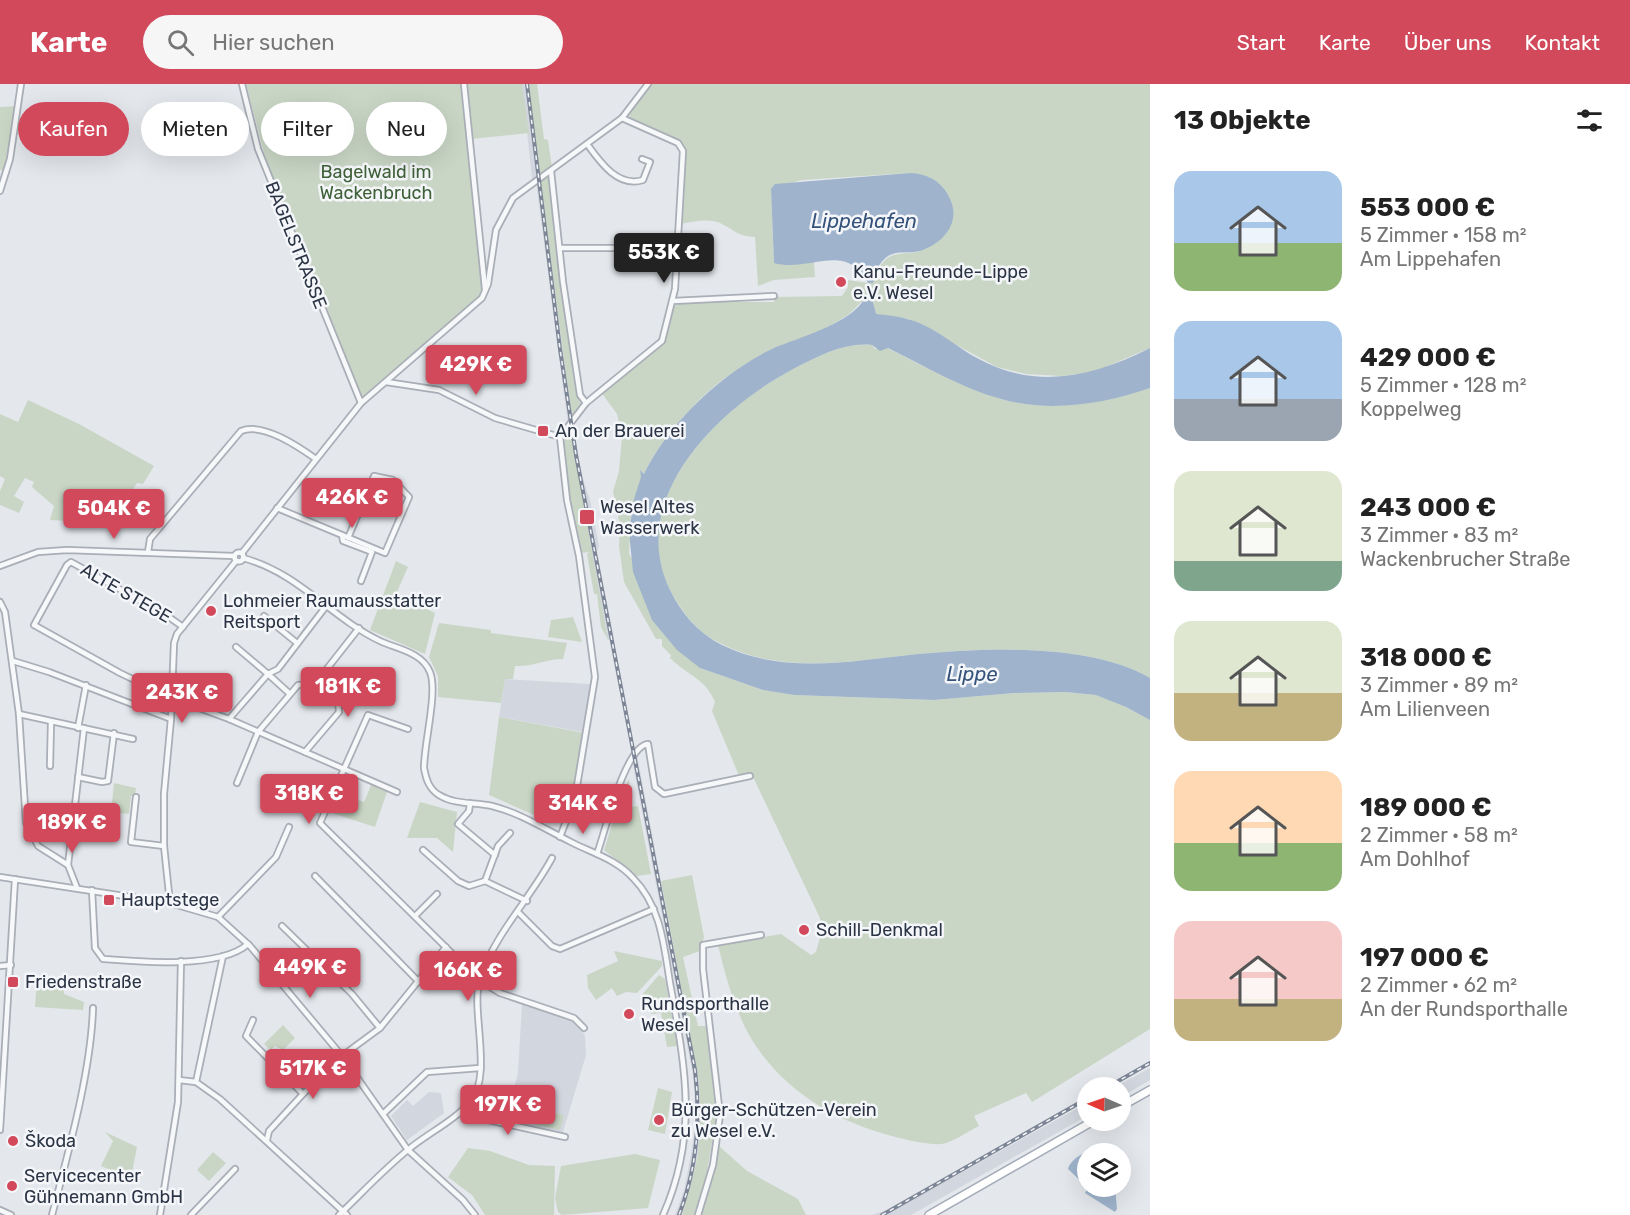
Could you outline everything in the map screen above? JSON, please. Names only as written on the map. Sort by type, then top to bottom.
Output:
[{"type":"main road","points":[[1131,1101],[1150,1090]]},
{"type":"main road","points":[[929,1215],[1077,1130]]},
{"type":"street","points":[[0,191],[10,159],[21,84]]},
{"type":"street","name":"BAGELSTRASSE","points":[[242,84],[258,149],[361,403]]},
{"type":"street","points":[[464,84],[486,292]]},
{"type":"street","points":[[242,555],[361,403],[477,304],[486,292],[495,237],[513,198],[622,118],[648,84]]},
{"type":"street","points":[[560,837],[575,798],[595,677],[582,580],[567,500],[560,437],[586,403],[657,347],[665,333],[673,301],[683,151],[678,143],[622,118]]},
{"type":"street","points":[[587,144],[606,171],[635,182],[643,180],[650,162],[642,159]]},
{"type":"street","points":[[551,171],[580,395],[586,403]]},
{"type":"street","points":[[560,248],[639,248]]},
{"type":"street","points":[[673,301],[774,296]]},
{"type":"street","points":[[386,382],[439,390],[501,421],[560,437]]},
{"type":"street","points":[[148,552],[150,539],[241,431],[252,429],[287,439],[316,459]]},
{"type":"street","points":[[277,508],[342,536],[385,553],[409,497],[393,480],[374,476],[348,538]]},
{"type":"street","points":[[342,536],[343,541],[372,552],[361,581]]},
{"type":"street","points":[[0,566],[38,552],[53,550],[148,552],[235,558]]},
{"type":"street","points":[[170,903],[164,846],[165,772],[171,719],[174,642],[235,558],[236,553],[281,572],[359,628],[383,643],[411,653],[427,667],[432,689],[424,758],[426,777],[434,791],[441,796],[514,813],[597,854],[632,876],[654,909],[659,923],[687,1087],[680,1164],[663,1215]]},
{"type":"street","name":"ALTE STEGE","points":[[172,698],[120,673],[34,626],[68,563],[74,563],[183,627]]},
{"type":"street","points":[[0,602],[5,612],[13,661],[26,823],[38,846],[68,865]]},
{"type":"street","points":[[229,718],[268,674],[278,669],[327,605]]},
{"type":"street","points":[[264,616],[297,643]]},
{"type":"street","points":[[237,783],[258,732],[298,685],[315,684],[323,676],[359,628]]},
{"type":"street","points":[[236,647],[290,694]]},
{"type":"street","points":[[13,661],[86,685],[171,719]]},
{"type":"street","points":[[305,752],[339,712],[338,699],[323,676]]},
{"type":"street","points":[[78,728],[86,685]]},
{"type":"street","points":[[172,698],[229,718],[397,792]]},
{"type":"street","points":[[19,714],[51,723],[133,739]]},
{"type":"street","points":[[408,729],[368,715],[320,823],[479,980],[500,993],[574,1018],[584,1028]]},
{"type":"street","points":[[50,766],[51,723]]},
{"type":"street","points":[[77,888],[68,865],[84,728]]},
{"type":"street","points":[[77,780],[108,781],[114,734]]},
{"type":"street","points":[[597,854],[619,787],[634,753],[642,745],[648,744],[655,787],[664,794],[750,776]]},
{"type":"street","points":[[136,797],[130,842],[164,846]]},
{"type":"street","points":[[470,803],[468,813],[458,824],[495,855]]},
{"type":"street","points":[[218,917],[276,857],[289,827]]},
{"type":"street","points":[[485,881],[498,846],[510,834]]},
{"type":"street","points":[[423,850],[458,881],[469,886],[485,881],[526,901]]},
{"type":"street","points":[[179,1080],[196,1082],[267,1140],[343,1214],[408,1150],[465,1107],[475,1094],[480,1068],[479,980],[503,929],[526,901],[552,858]]},
{"type":"street","points":[[315,876],[419,982]]},
{"type":"street","points":[[0,877],[170,903],[218,917],[248,944],[342,1056],[408,1150],[463,1200],[475,1215]]},
{"type":"street","points":[[0,1130],[15,879]]},
{"type":"street","points":[[92,890],[95,948],[103,959],[181,961],[223,956],[241,950],[248,944]]},
{"type":"street","points":[[415,916],[437,894]]},
{"type":"street","points":[[518,912],[552,946],[560,949],[654,909]]},
{"type":"street","points":[[282,926],[352,994],[380,1028]]},
{"type":"street","points":[[698,1215],[713,1165],[720,1115],[703,969],[703,945],[761,935]]},
{"type":"street","points":[[267,1140],[269,1131],[303,1094],[342,1056],[380,1028],[446,947]]},
{"type":"street","points":[[196,1082],[223,956]]},
{"type":"street","points":[[160,1215],[173,1147],[179,1080],[181,961]]},
{"type":"street","points":[[0,966],[11,965]]},
{"type":"street","points":[[52,1215],[83,1076],[92,1030],[93,1008]]},
{"type":"street","points":[[253,1020],[246,1036],[303,1094]]},
{"type":"street","points":[[383,1114],[427,1072],[480,1068]]},
{"type":"street","points":[[465,1107],[479,1119],[565,1137]]},
{"type":"street","points":[[191,1215],[235,1169]]},
{"type":"street","points":[[0,1210],[11,1215]]},
{"type":"shaded area","points":[[522,84],[528,84],[572,419],[581,473],[590,500],[599,546],[597,552],[614,639],[608,640],[568,424],[536,182],[532,179]]},
{"type":"shaded area","points":[[505,679],[590,684],[583,732],[499,717]]},
{"type":"shaded area","points":[[637,755],[699,1082],[700,1133],[697,1160],[682,1215],[675,1215],[684,1191],[692,1149],[696,1116],[693,1075],[633,765]]},
{"type":"shaded area","points":[[522,1004],[576,1022],[585,1036],[586,1055],[562,1135],[505,1121],[518,1073]]},
{"type":"shaded area","points":[[1150,1068],[1150,1080],[1131,1091],[1131,1078]]},
{"type":"shaded area","points":[[429,1092],[441,1093],[444,1113],[407,1140],[391,1116],[407,1100],[413,1106]]},
{"type":"shaded area","points":[[1077,1109],[1077,1122],[911,1215],[872,1215],[901,1206]]},
{"type":"green space","name":"Bagelwald im Wackenbruch","points":[[246,84],[462,84],[484,291],[474,304],[361,398],[265,156],[354,156],[354,102],[261,102],[261,142]]},
{"type":"green space","points":[[466,84],[522,84],[529,133],[471,139]]},
{"type":"green space","points":[[528,84],[537,84],[544,139],[548,140],[552,168],[540,176]]},
{"type":"green space","points":[[652,84],[1150,84],[1150,348],[1094,372],[1062,376],[1026,374],[997,367],[909,319],[875,314],[873,303],[866,298],[849,314],[833,324],[739,369],[711,389],[672,430],[644,474],[640,471],[642,477],[631,513],[629,554],[700,668],[763,690],[794,695],[934,700],[1014,693],[1066,692],[1097,695],[1150,720],[1150,1029],[1032,1102],[1026,1093],[974,1116],[979,1126],[947,1143],[924,1143],[892,1136],[850,1122],[813,1102],[780,1075],[765,1058],[752,1040],[741,1018],[718,945],[781,934],[811,955],[816,952],[820,937],[820,918],[754,779],[747,776],[740,778],[712,711],[715,702],[711,694],[701,682],[670,658],[671,655],[662,646],[662,639],[656,639],[624,582],[619,546],[620,526],[613,492],[619,471],[622,436],[617,414],[601,392],[658,348],[663,341],[672,307],[683,302],[774,302],[774,297],[842,296],[848,287],[848,280],[868,283],[888,258],[898,254],[919,252],[910,173],[802,180],[771,189],[774,263],[814,262],[815,277],[774,280],[758,286],[755,237],[741,235],[713,221],[680,224],[682,148],[630,119],[629,113]]},
{"type":"green space","points":[[16,106],[5,171],[0,170],[0,107]]},
{"type":"green space","points":[[550,176],[560,273],[581,406],[572,419],[540,180]]},
{"type":"green space","points":[[872,345],[875,349],[887,348],[972,388],[1019,403],[1057,406],[1095,402],[1150,388],[1150,678],[1098,659],[1068,653],[1037,651],[975,650],[844,662],[794,663],[745,654],[715,640],[697,628],[679,605],[662,570],[658,534],[666,500],[682,467],[706,436],[734,409],[764,386],[795,368],[832,351],[852,346]]},
{"type":"green space","points":[[28,400],[79,424],[154,466],[143,484],[137,483],[114,519],[104,513],[93,522],[50,520],[54,506],[32,487],[34,482],[25,478],[14,496],[24,502],[19,513],[0,505],[0,491],[5,479],[0,476],[0,414],[18,422]]},
{"type":"green space","points":[[569,427],[608,640],[601,627],[597,594],[594,594],[587,554],[589,552],[581,553],[568,499],[561,437]]},
{"type":"green space","points":[[396,561],[408,567],[396,594],[435,613],[425,654],[370,630]]},
{"type":"green space","points":[[573,617],[582,642],[548,637],[551,620]]},
{"type":"green space","points":[[439,623],[491,630],[491,633],[567,643],[563,659],[515,666],[513,679],[505,679],[501,703],[438,697],[438,676],[429,657]]},
{"type":"green space","points":[[499,717],[585,733],[572,801],[567,803],[564,811],[540,802],[534,815],[489,795]]},
{"type":"green space","points":[[629,779],[631,807],[638,806],[651,874],[637,876],[604,850],[622,792]]},
{"type":"green space","points":[[114,783],[136,788],[135,796],[131,796],[129,814],[111,812]]},
{"type":"green space","points":[[372,783],[388,789],[375,827],[329,812],[337,793],[364,802]]},
{"type":"green space","points":[[420,802],[457,812],[453,852],[437,838],[407,838]]},
{"type":"green space","points":[[692,875],[704,937],[700,951],[683,957],[698,1026],[707,1026],[716,1118],[707,1172],[694,1215],[682,1215],[697,1160],[700,1133],[699,1082],[661,881]]},
{"type":"green space","points":[[614,951],[662,961],[662,966],[637,993],[626,992],[617,996],[612,988],[596,1000],[588,988],[587,975],[618,961]]},
{"type":"green space","points":[[659,975],[665,979],[677,1046],[667,1047],[661,1013],[651,1014],[648,1004],[641,996]]},
{"type":"green space","points":[[37,978],[63,979],[64,994],[84,1002],[83,1010],[35,1007]]},
{"type":"green space","points":[[283,1025],[295,1038],[283,1050],[275,1046],[271,1050],[264,1044]]},
{"type":"green space","name":"Bürger-Schützen-Verein zu Wesel e.V.","points":[[658,1088],[672,1092],[665,1134],[648,1130]]},
{"type":"green space","points":[[532,1108],[564,1115],[560,1130],[528,1123]]},
{"type":"green space","points":[[105,1132],[137,1147],[131,1178],[101,1166],[113,1141]]},
{"type":"green space","points":[[719,1146],[747,1171],[798,1199],[806,1215],[702,1215]]},
{"type":"green space","points":[[468,1148],[490,1151],[529,1165],[555,1166],[554,1215],[485,1215],[472,1195],[448,1177]]},
{"type":"green space","points":[[213,1152],[226,1163],[209,1181],[197,1170]]},
{"type":"green space","points":[[635,1154],[660,1160],[648,1208],[562,1215],[558,1212],[555,1198],[561,1166]]},
{"type":"water","name":"Lippehafen","points":[[910,173],[927,176],[937,182],[945,190],[952,204],[952,222],[944,236],[937,242],[920,251],[888,256],[878,268],[873,283],[868,283],[859,270],[849,263],[838,260],[787,265],[774,263],[771,189],[775,184]]},
{"type":"water","name":"Lippe","points":[[866,294],[871,295],[876,314],[916,322],[934,330],[975,357],[997,368],[1020,374],[1042,377],[1085,373],[1150,348],[1150,388],[1132,394],[1076,405],[1038,405],[1001,399],[972,389],[888,348],[880,351],[872,345],[852,346],[813,359],[766,385],[738,406],[711,431],[688,459],[670,489],[660,522],[659,555],[670,590],[679,607],[691,622],[713,640],[745,654],[769,660],[794,663],[844,662],[975,650],[1068,653],[1098,659],[1150,678],[1150,720],[1096,695],[1066,692],[1014,693],[934,700],[794,695],[763,690],[700,668],[677,650],[652,620],[633,572],[629,532],[634,499],[641,477],[640,470],[644,474],[673,429],[697,402],[724,379],[769,350],[812,334],[840,320],[861,304]]},
{"type":"water","points":[[1077,1157],[1077,1178],[1068,1169]]},
{"type":"water","points":[[1091,1197],[1116,1197],[1117,1209],[1115,1212]]},
{"type":"railway","points":[[527,84],[560,349],[576,455],[695,1070],[698,1107],[696,1144],[690,1180],[679,1215]]},
{"type":"railway","points":[[1125,1077],[1150,1063]]},
{"type":"railway","points":[[882,1215],[1077,1104]]},
{"type":"place","name":"Kanu-Freunde-Lippe e.V. Wesel","points":[[841,282]]},
{"type":"place","name":"An der Brauerei","points":[[543,431]]},
{"type":"place","name":"Wesel Altes Wasserwerk","points":[[587,517]]},
{"type":"place","name":"Lohmeier Raumausstatter Reitsport","points":[[211,611]]},
{"type":"place","name":"Hauptstege","points":[[109,900]]},
{"type":"place","name":"Schill-Denkmal","points":[[804,930]]},
{"type":"place","name":"Friedenstraße","points":[[13,982]]},
{"type":"place","name":"Rundsporthalle Wesel","points":[[629,1014]]},
{"type":"place","name":"Bürger-Schützen-Verein zu Wesel e.V.","points":[[659,1120]]},
{"type":"place","name":"Škoda","points":[[13,1141]]},
{"type":"place","name":"Servicecenter Gühnemann GmbH","points":[[12,1186]]}]
